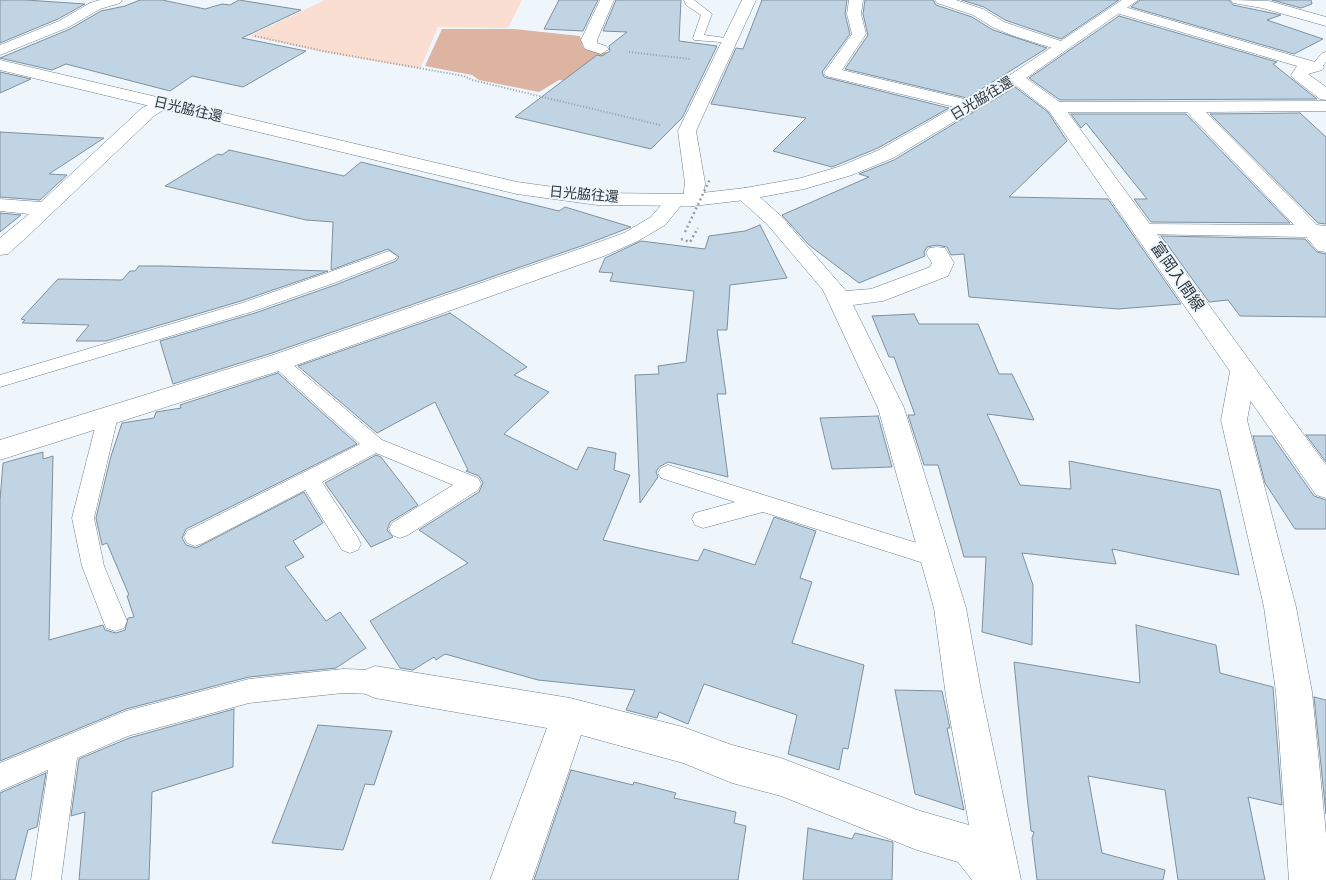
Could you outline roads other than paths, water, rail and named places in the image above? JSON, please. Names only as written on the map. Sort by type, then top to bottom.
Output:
[{"type":"main road","points":[[87,0],[109,2]]},
{"type":"main road","points":[[601,49],[590,46],[589,40],[607,0]]},
{"type":"main road","points":[[0,450],[279,362],[502,285],[631,237],[658,221],[684,200],[695,184],[687,131],[749,0]]},
{"type":"main road","points":[[856,0],[854,14],[859,34],[832,73],[971,106]]},
{"type":"main road","points":[[942,0],[978,12],[999,25],[1019,33],[1062,46]]},
{"type":"main road","points":[[1238,0],[1264,4],[1326,22]]},
{"type":"main road","points":[[0,50],[64,24],[109,2]]},
{"type":"main road","points":[[1124,4],[1322,63]]},
{"type":"main road","name":"日光脇往還","points":[[0,65],[517,188],[597,198],[684,200],[746,194],[804,183],[845,171],[886,154],[1016,78],[1124,4]]},
{"type":"main road","points":[[1322,63],[1303,69],[1299,75],[1325,104]]},
{"type":"main road","name":"富岡入間線","points":[[1016,78],[1055,107],[1326,487]]},
{"type":"main road","points":[[0,249],[46,209],[148,112],[160,104]]},
{"type":"main road","points":[[1055,107],[1325,104]]},
{"type":"main road","points":[[1191,106],[1321,236]]},
{"type":"main road","points":[[746,194],[774,220],[833,288],[891,408],[950,608],[964,696],[999,880]]},
{"type":"main road","points":[[0,205],[46,209]]},
{"type":"main road","points":[[1144,230],[1321,236]]},
{"type":"main road","points":[[839,299],[875,296],[940,271],[943,263],[937,252]]},
{"type":"main road","points":[[1243,372],[1234,420],[1280,607],[1294,692],[1310,880]]},
{"type":"main road","points":[[375,682],[570,715],[683,745],[732,764],[781,777],[909,827],[970,845],[999,880]]},
{"type":"main road","points":[[511,880],[570,715]]},
{"type":"lane","points":[[689,0],[690,3],[707,14],[698,38],[729,41]]},
{"type":"lane","points":[[0,381],[248,307],[328,280],[389,256]]},
{"type":"lane","points":[[279,362],[375,445],[471,484],[400,529]]},
{"type":"lane","points":[[108,416],[84,518],[87,544],[93,566],[115,621]]},
{"type":"lane","points":[[195,537],[375,445]]},
{"type":"lane","points":[[668,473],[936,558]]},
{"type":"lane","points":[[308,479],[350,544]]},
{"type":"lane","points":[[702,519],[761,504]]},
{"type":"lane","points":[[0,777],[126,724],[184,710],[249,691],[342,681],[375,682]]},
{"type":"lane","points":[[46,880],[65,750]]}]
